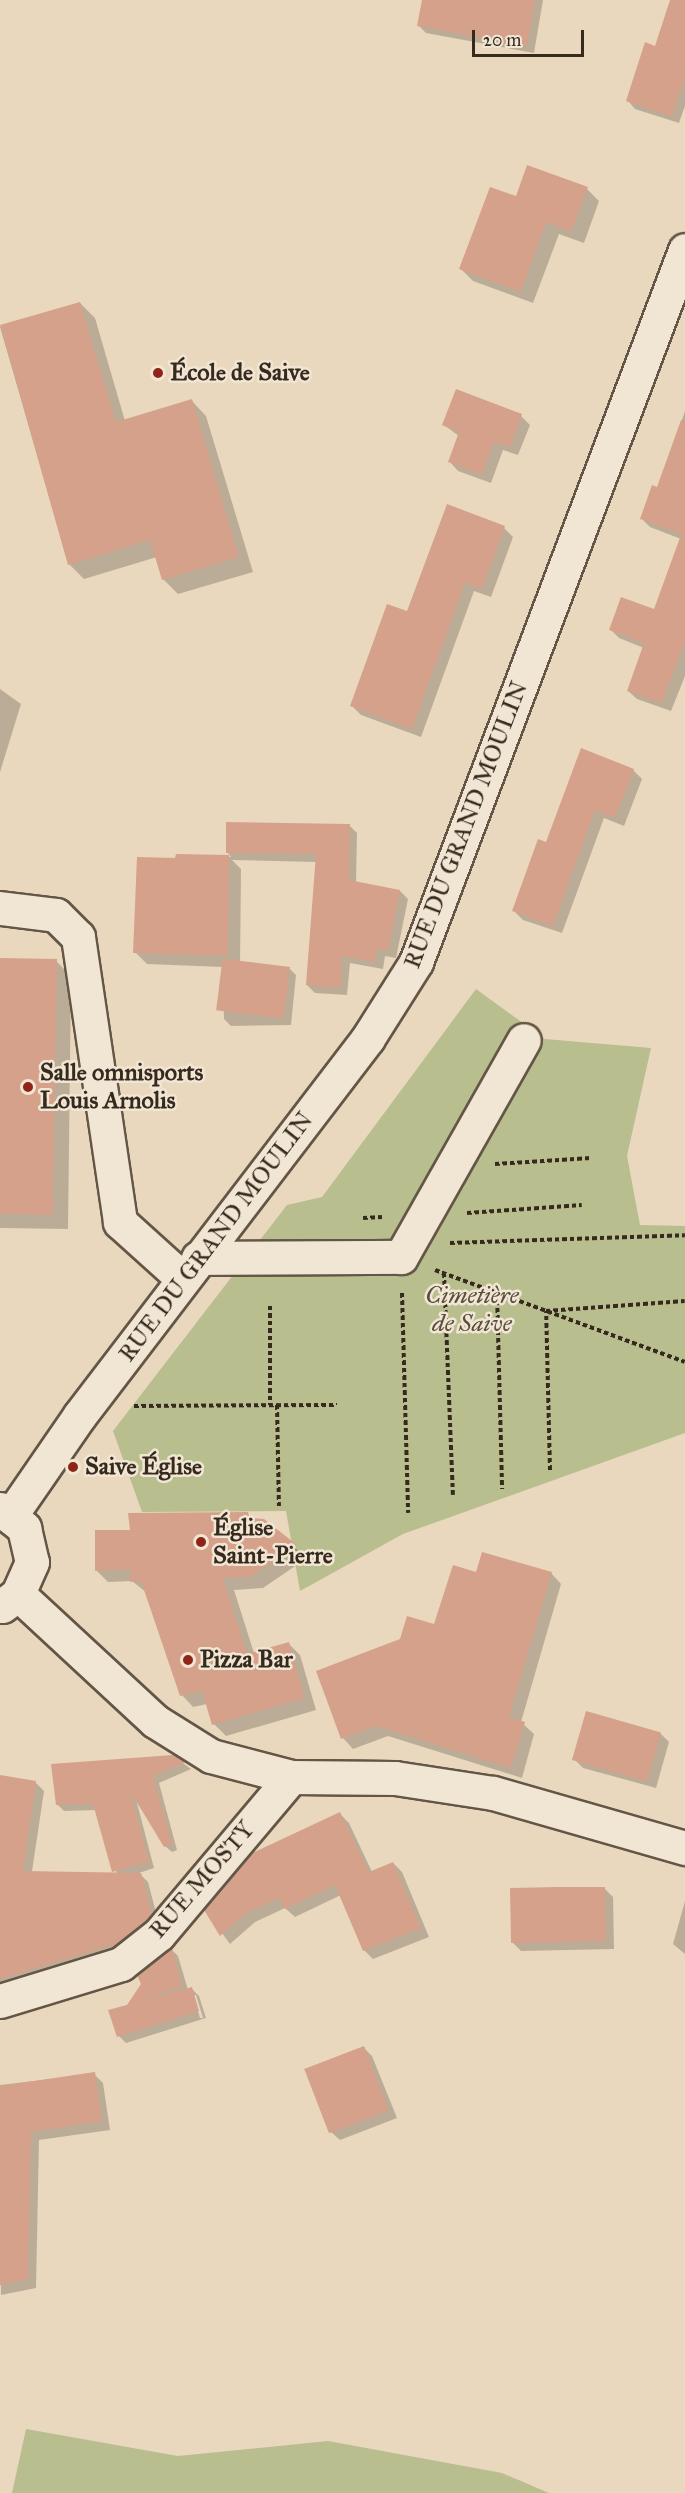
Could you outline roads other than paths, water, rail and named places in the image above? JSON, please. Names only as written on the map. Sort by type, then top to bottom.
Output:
[{"type":"street","name":"RUE DU GRAND MOULIN","points":[[6,1512],[190,1268],[368,1038],[416,962],[685,250]]},
{"type":"street","points":[[0,908],[56,915],[78,937],[120,1221],[190,1268],[404,1251],[524,1040]]},
{"type":"street","points":[[6,1512],[24,1528],[31,1544],[32,1562],[9,1600],[155,1721],[211,1756],[291,1777],[395,1778],[493,1793],[685,1848]]},
{"type":"street","name":"RUE MOSTY","points":[[0,2001],[121,1964],[159,1934],[291,1777]]},
{"type":"place","name":"École de Saive","points":[[158,373]]},
{"type":"place","name":"Salle omnisports Louis Arnolis","points":[[28,1087]]},
{"type":"place","name":"Saive Église","points":[[73,1467]]},
{"type":"place","name":"Église Saint-Pierre","points":[[201,1542]]},
{"type":"place","name":"Pizza Bar","points":[[188,1660]]},
{"type":"park label","name":"Cimetière de Saive","points":[[472,1310]]}]
